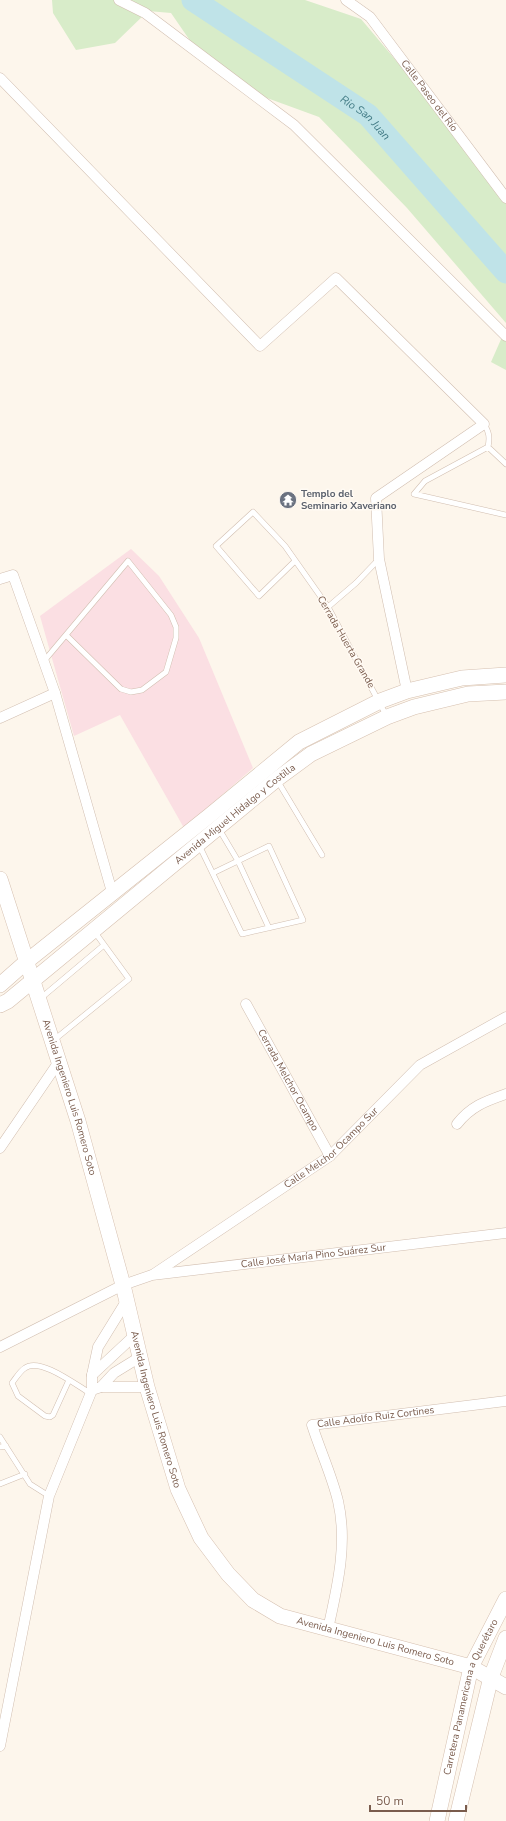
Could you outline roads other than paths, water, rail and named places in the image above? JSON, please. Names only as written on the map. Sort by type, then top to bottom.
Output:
[{"type":"street","points":[[119,0],[145,13],[294,125],[506,336]]},
{"type":"street","name":"Calle Paseo del Río","points":[[346,0],[370,18],[506,198]]},
{"type":"street","points":[[0,78],[260,346],[336,278],[484,424],[376,498],[379,559],[407,691]]},
{"type":"street","points":[[0,579],[13,575],[44,661],[55,694],[112,892]]},
{"type":"street","name":"Avenida Miguel Hidalgo y Costilla","points":[[0,983],[299,742],[380,702],[407,691],[462,678],[506,675]]},
{"type":"street","name":"Avenida Miguel Hidalgo y Costilla","points":[[4,1003],[276,779],[311,754],[387,717],[414,707],[468,694],[506,692]]},
{"type":"street","points":[[0,718],[55,694]]},
{"type":"street","name":"Avenida Ingeniero Luis Romero Soto","points":[[0,879],[58,1063],[78,1121],[127,1300],[147,1387],[178,1489],[201,1538],[228,1574],[253,1600],[280,1616],[471,1667],[506,1687]]},
{"type":"street","points":[[0,983],[4,1003]]},
{"type":"street","name":"Cerrada Melchor Ocampo","points":[[246,1004],[330,1156]]},
{"type":"street","name":"Calle Melchor Ocampo Sur","points":[[152,1275],[330,1156],[420,1064],[506,1017]]},
{"type":"street","points":[[0,1148],[58,1063]]},
{"type":"street","points":[[458,1124],[466,1112],[480,1104],[506,1094]]},
{"type":"street","name":"Calle José María Pino Suárez Sur","points":[[0,1347],[123,1286],[152,1275],[506,1233]]},
{"type":"street","points":[[94,1390],[92,1375],[98,1347],[127,1300]]},
{"type":"street","points":[[92,1375],[135,1335]]},
{"type":"street","points":[[0,1746],[49,1496],[94,1390],[114,1373],[140,1357]]},
{"type":"street","points":[[94,1390],[147,1387]]},
{"type":"street","name":"Calle Adolfo Ruiz Cortines","points":[[328,1629],[338,1582],[342,1540],[338,1502],[312,1425],[506,1401]]},
{"type":"street","name":"Carretera Panamericana a Querétaro","points":[[437,1821],[471,1667],[506,1599]]},
{"type":"street","name":"Carretera Panamericana a Querétaro","points":[[456,1821],[491,1678],[506,1638]]},
{"type":"lane","points":[[484,424],[490,438],[488,447],[425,481],[414,494],[506,515]]},
{"type":"lane","points":[[488,447],[506,464]]},
{"type":"lane","name":"Cerrada Huerta Grande","points":[[295,561],[259,596],[216,546],[253,512],[285,546],[328,607],[387,717]]},
{"type":"lane","points":[[328,607],[356,583],[379,559]]},
{"type":"lane","points":[[44,661],[66,634],[128,561],[171,615],[176,627],[176,638],[166,672],[142,690],[131,692],[121,688],[66,634]]},
{"type":"lane","points":[[276,779],[322,855]]},
{"type":"lane","points":[[218,828],[238,861],[268,928]]},
{"type":"lane","points":[[191,830],[242,934],[303,920],[269,846],[213,873]]},
{"type":"lane","points":[[52,1042],[129,979],[93,931]]},
{"type":"lane","points":[[38,1000],[104,945]]},
{"type":"lane","points":[[69,1380],[50,1417],[45,1416],[18,1396],[12,1382],[25,1368],[33,1364],[48,1368],[69,1380],[94,1390]]},
{"type":"lane","points":[[0,1438],[25,1474],[30,1484],[49,1496]]},
{"type":"lane","points":[[0,1447],[6,1446]]},
{"type":"lane","points":[[0,1484],[25,1474]]},
{"type":"waterway","name":"Rio San Juan","points":[[193,0],[368,115],[506,272]]},
{"type":"place","name":"Templo del Seminario Xaveriano","points":[[288,500]]}]
